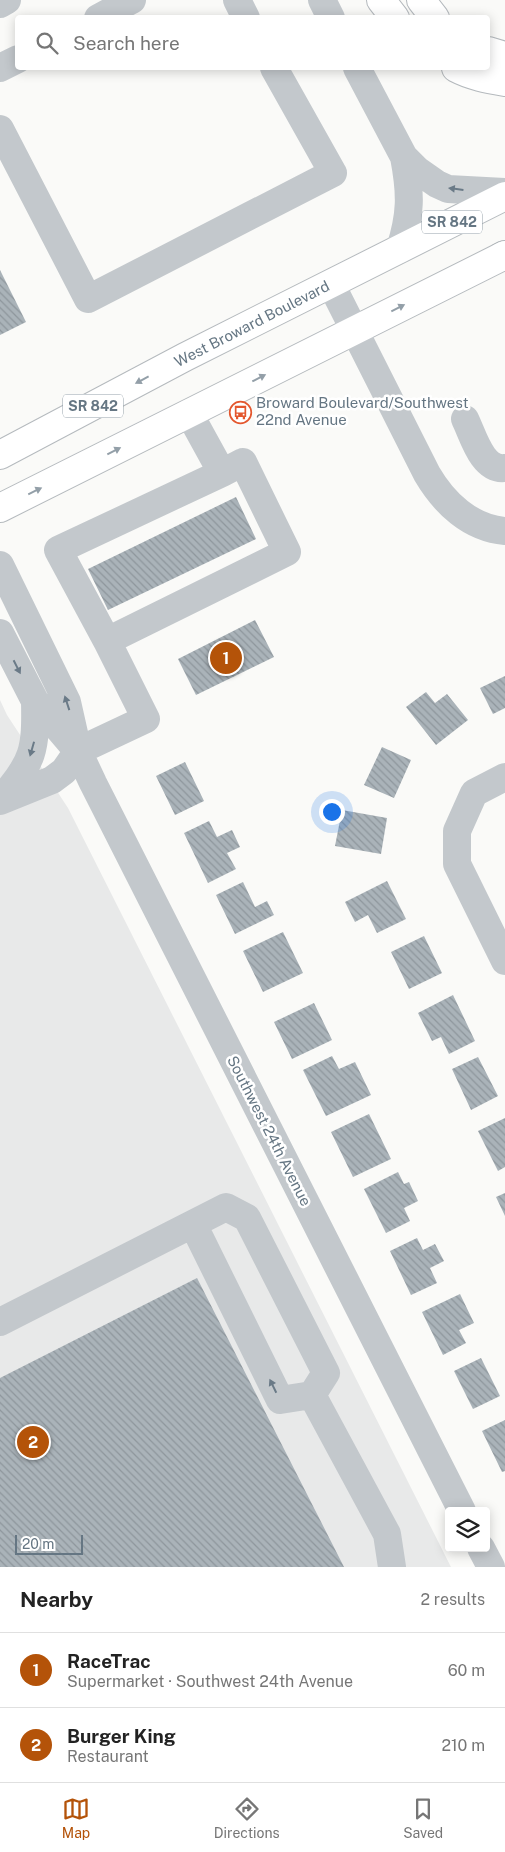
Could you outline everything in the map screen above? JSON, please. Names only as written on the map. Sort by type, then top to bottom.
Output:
[{"type":"main road","points":[[381,0],[393,15]]},
{"type":"main road","points":[[420,0],[432,15]]},
{"type":"main road","points":[[490,52],[505,56]]},
{"type":"main road","points":[[460,70],[505,82]]},
{"type":"main road","name":"West Broward Boulevard","points":[[0,455],[185,357],[505,196]]},
{"type":"main road","points":[[0,508],[504,255]]},
{"type":"street","points":[[0,4],[7,0]]},
{"type":"street","points":[[104,15],[132,0]]},
{"type":"street","points":[[236,0],[244,15]]},
{"type":"street","points":[[322,0],[330,15]]},
{"type":"street","points":[[0,68],[15,60]]},
{"type":"street","points":[[0,129],[88,299],[333,173],[275,70]]},
{"type":"street","points":[[358,70],[404,157],[427,178],[448,189],[505,192]]},
{"type":"street","points":[[400,249],[407,228],[410,203],[404,157]]},
{"type":"street","points":[[331,284],[427,474],[440,496],[476,524],[505,532]]},
{"type":"street","points":[[189,413],[222,473]]},
{"type":"street","points":[[465,419],[486,460],[496,468],[505,468]]},
{"type":"street","points":[[0,801],[52,780],[64,771],[78,751],[146,719],[58,550],[243,462],[287,552],[107,641]]},
{"type":"street","name":"Southwest 24th Avenue","points":[[0,565],[68,702],[78,751]]},
{"type":"street","name":"Southwest 24th Avenue","points":[[0,633],[35,701],[78,751],[460,1507]]},
{"type":"street","points":[[0,801],[17,781],[33,749],[36,734],[35,701]]},
{"type":"street","points":[[505,777],[474,793],[457,831],[457,864],[505,961]]},
{"type":"street","points":[[0,1322],[226,1207],[247,1218],[326,1373],[312,1395],[280,1400],[193,1224]]},
{"type":"street","points":[[312,1395],[387,1534],[392,1567]]},
{"type":"street","points":[[483,1552],[491,1567]]},
{"type":"shaded area","points":[[0,700],[7,715],[68,808],[451,1567],[0,1567]]},
{"type":"building","points":[[0,270],[26,322],[0,335]]},
{"type":"building","points":[[236,497],[256,539],[108,610],[88,569]]},
{"type":"building","points":[[255,620],[274,657],[196,695],[178,659]]},
{"type":"building","points":[[505,676],[505,708],[493,714],[480,688]]},
{"type":"building","points":[[426,692],[435,703],[447,694],[468,720],[436,745],[406,707]]},
{"type":"building","points":[[382,747],[411,760],[394,798],[364,785]]},
{"type":"building","points":[[185,762],[204,801],[175,815],[156,776]]},
{"type":"building","points":[[342,810],[387,818],[381,854],[335,846]]},
{"type":"building","points":[[209,821],[217,837],[232,830],[240,847],[227,853],[236,869],[208,883],[184,833]]},
{"type":"building","points":[[387,881],[406,919],[377,933],[368,915],[355,922],[345,902]]},
{"type":"building","points":[[243,882],[255,907],[267,901],[274,915],[235,934],[216,895]]},
{"type":"building","points":[[283,932],[303,973],[263,992],[243,951]]},
{"type":"building","points":[[424,936],[442,973],[409,989],[391,952]]},
{"type":"building","points":[[453,995],[475,1041],[449,1054],[441,1037],[432,1041],[418,1013]]},
{"type":"building","points":[[314,1003],[332,1040],[292,1059],[274,1022]]},
{"type":"building","points":[[332,1056],[339,1069],[355,1062],[371,1095],[326,1116],[303,1070]]},
{"type":"building","points":[[478,1057],[498,1096],[471,1110],[452,1069]]},
{"type":"building","points":[[369,1114],[391,1159],[353,1177],[331,1132]]},
{"type":"building","points":[[505,1118],[505,1167],[498,1171],[478,1131]]},
{"type":"building","points":[[398,1172],[404,1184],[409,1182],[418,1201],[404,1208],[410,1221],[386,1233],[364,1189]]},
{"type":"building","points":[[505,1193],[505,1216],[496,1197]]},
{"type":"building","points":[[417,1238],[423,1250],[435,1244],[444,1261],[430,1268],[437,1283],[411,1295],[390,1251]]},
{"type":"building","points":[[197,1278],[344,1567],[0,1567],[0,1378]]},
{"type":"building","points":[[460,1294],[474,1323],[459,1330],[466,1343],[443,1355],[422,1312]]},
{"type":"building","points":[[481,1358],[500,1396],[473,1409],[454,1371]]},
{"type":"building","points":[[505,1420],[505,1471],[502,1472],[482,1431]]},
{"type":"place","name":"Broward Boulevard/Southwest 22nd Avenue","points":[[240,412]]},
{"type":"place","name":"RaceTrac","points":[[226,658]]},
{"type":"place","name":"Burger King","points":[[33,1442]]}]
